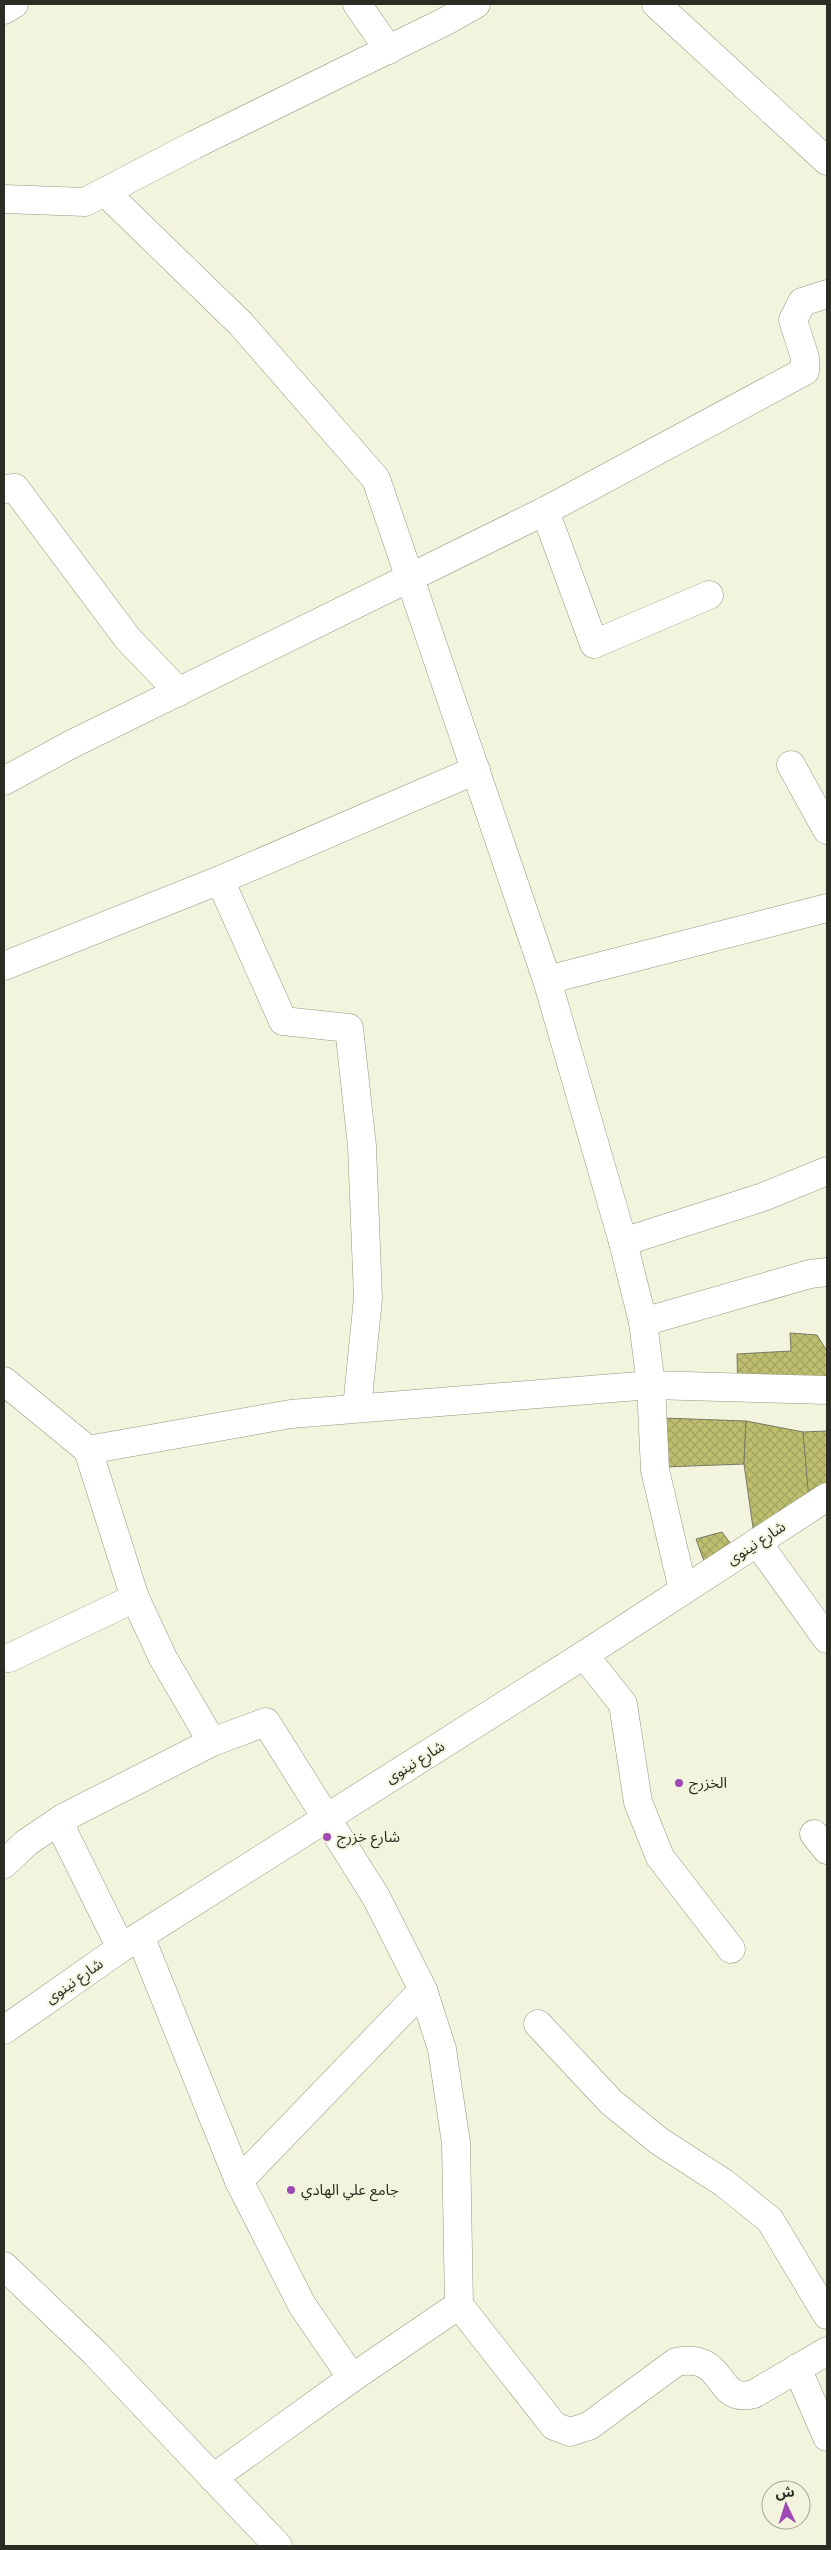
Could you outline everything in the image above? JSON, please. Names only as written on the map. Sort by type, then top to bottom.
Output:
[{"type":"street","points":[[4,10],[14,4]]},
{"type":"street","points":[[357,4],[389,50]]},
{"type":"street","points":[[4,199],[85,202],[194,145],[389,50],[476,4]]},
{"type":"street","points":[[656,4],[827,161]]},
{"type":"street","points":[[105,192],[241,324],[376,478],[547,980],[623,1242],[643,1322],[651,1385],[655,1470],[683,1590]]},
{"type":"street","points":[[4,781],[545,511],[805,371],[805,358],[793,320],[802,302],[827,294]]},
{"type":"street","points":[[4,490],[15,488],[128,639],[179,692]]},
{"type":"street","points":[[545,511],[594,644],[709,595]]},
{"type":"street","points":[[791,765],[827,830]]},
{"type":"street","points":[[4,966],[220,880],[476,770]]},
{"type":"street","points":[[220,880],[283,1021],[349,1028],[362,1146],[368,1298],[357,1408]]},
{"type":"street","points":[[547,980],[827,908]]},
{"type":"street","points":[[623,1242],[763,1197],[827,1171]]},
{"type":"street","points":[[643,1322],[810,1274],[827,1272]]},
{"type":"street","points":[[4,1382],[88,1450],[136,1598],[163,1658],[212,1742]]},
{"type":"street","points":[[88,1450],[291,1414],[357,1408],[651,1385],[827,1390]]},
{"type":"street","name":"شارع نينوى","points":[[4,2030],[130,1942],[584,1655],[827,1497]]},
{"type":"street","points":[[757,1542],[827,1639]]},
{"type":"street","points":[[9,1658],[136,1598]]},
{"type":"street","points":[[584,1655],[622,1704],[638,1802],[660,1857],[731,1949]]},
{"type":"street","points":[[4,1864],[26,1843],[63,1818],[212,1742],[266,1722],[376,1897],[423,1990],[442,2049],[456,2143],[459,2305],[554,2426],[570,2432],[589,2426],[676,2362],[692,2359],[708,2364],[730,2392],[742,2397],[754,2394],[827,2351]]},
{"type":"street","points":[[63,1818],[64,1834],[130,1942],[239,2181],[302,2305],[352,2378]]},
{"type":"street","points":[[239,2181],[423,1990]]},
{"type":"street","points":[[538,2024],[612,2102],[659,2140],[724,2183],[770,2220],[827,2315]]},
{"type":"street","points":[[4,2266],[95,2353],[278,2546]]},
{"type":"street","points":[[213,2478],[352,2378],[459,2305]]},
{"type":"street","points":[[797,2368],[827,2437]]},
{"type":"building","points":[[790,1333],[817,1335],[827,1351],[827,1390],[738,1395],[737,1354],[791,1351]]},
{"type":"building","points":[[663,1418],[746,1421],[744,1464],[664,1467]]},
{"type":"building","points":[[746,1421],[803,1432],[815,1510],[755,1542],[744,1464]]},
{"type":"building","points":[[827,1431],[827,1505],[810,1512],[803,1432]]},
{"type":"building","points":[[722,1532],[738,1554],[708,1572],[696,1539]]},
{"type":"place","name":"الخزرج","points":[[679,1783]]},
{"type":"place","name":"شارع خزرج","points":[[327,1837]]},
{"type":"place","name":"جامع علي الهادي","points":[[291,2190]]}]
